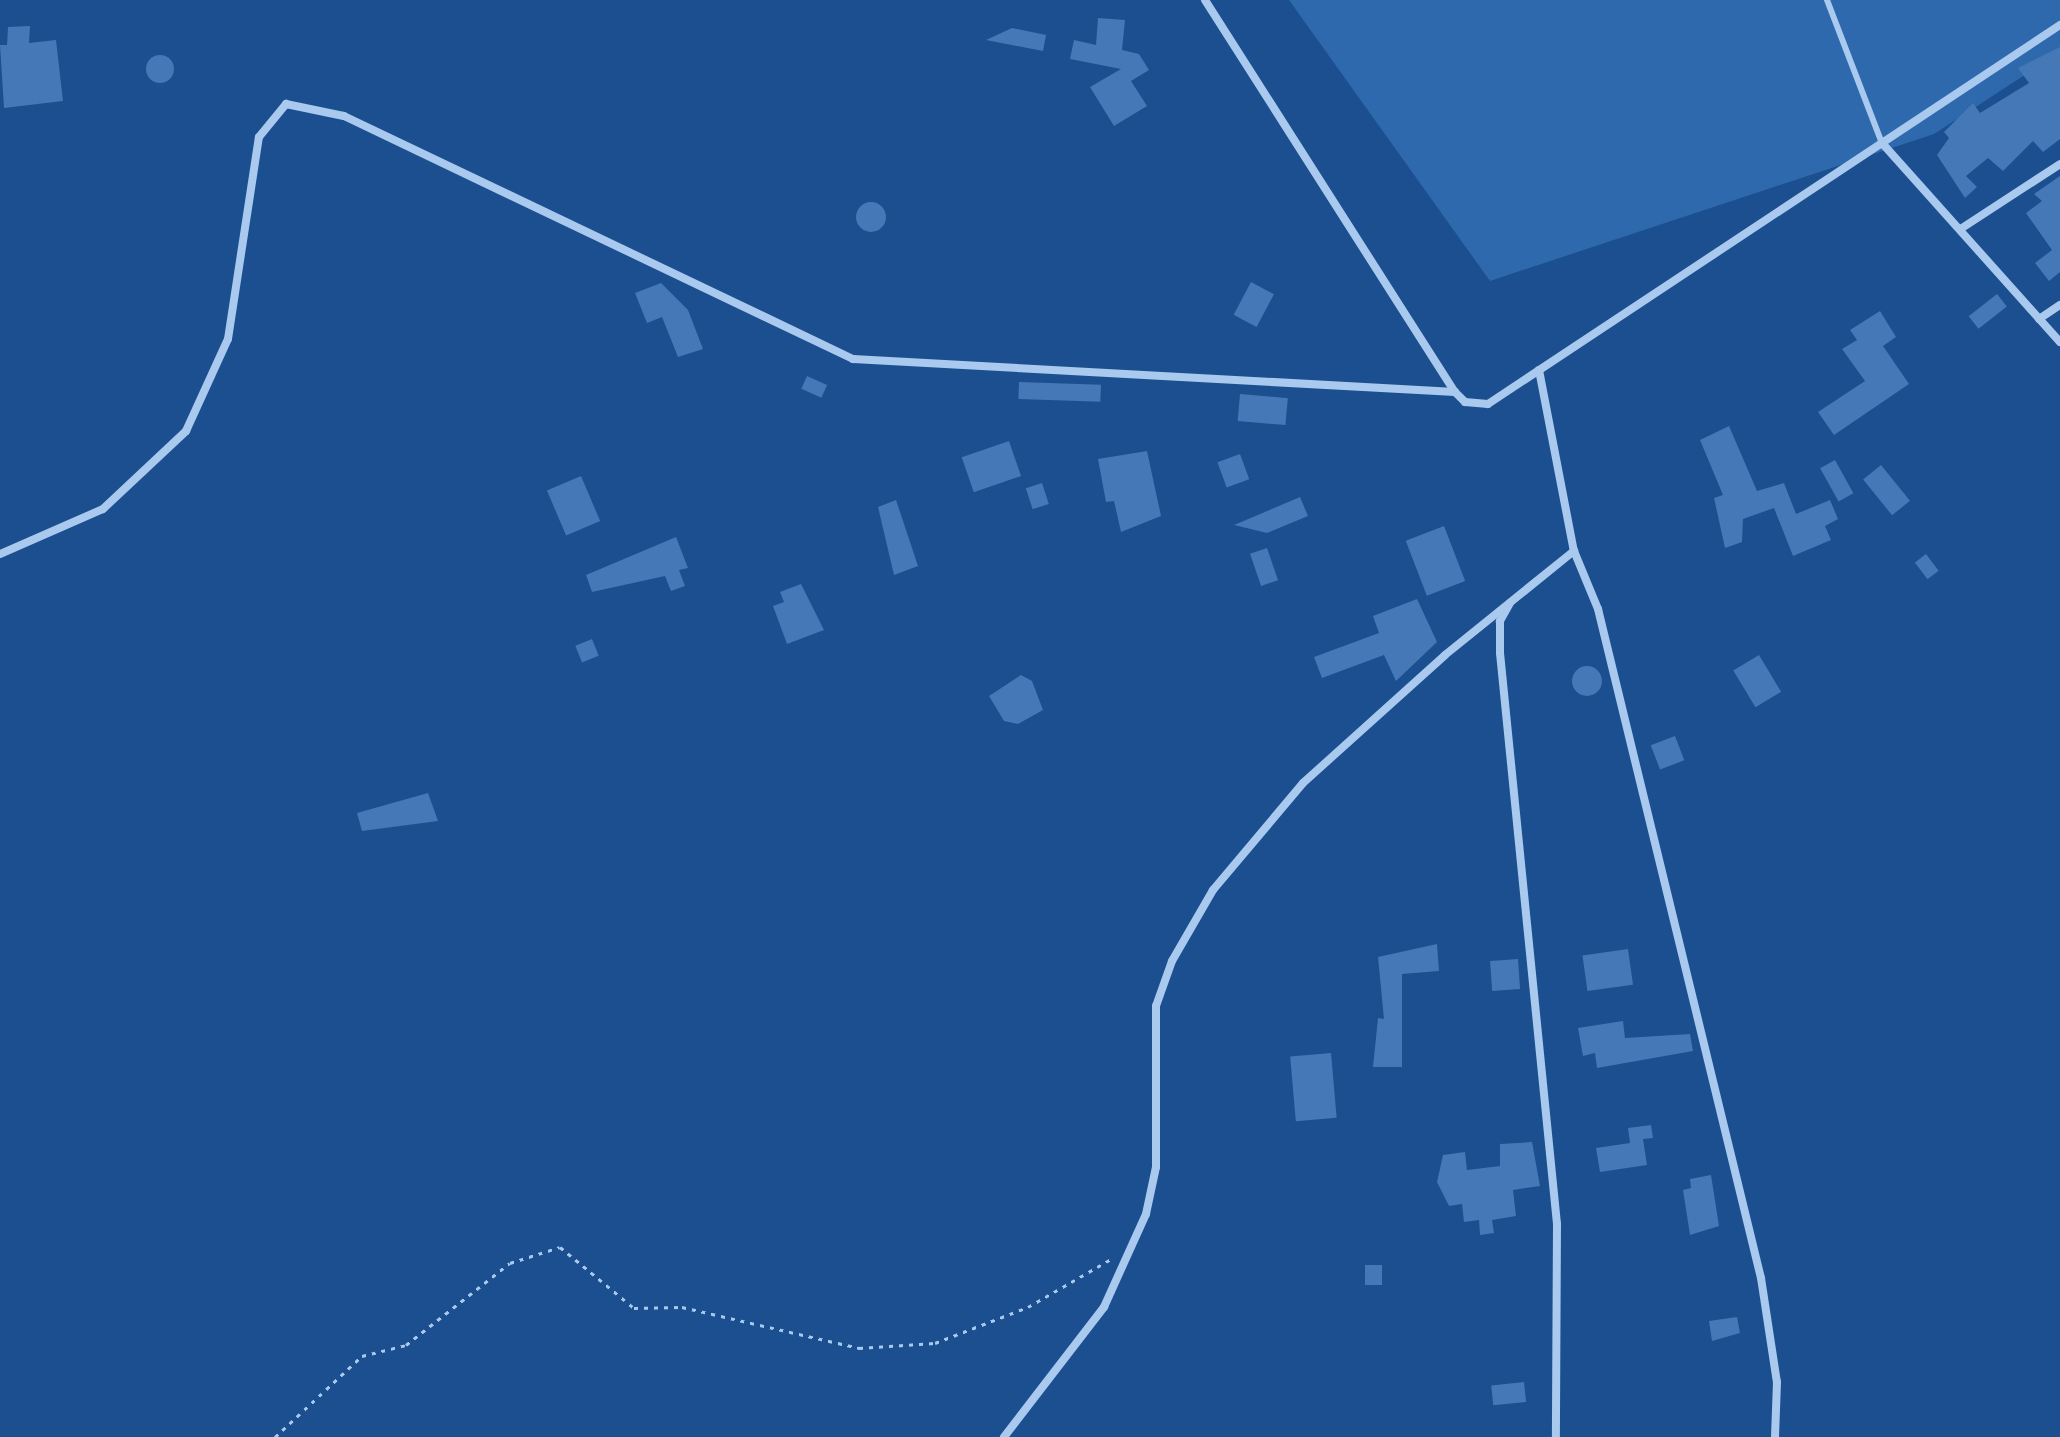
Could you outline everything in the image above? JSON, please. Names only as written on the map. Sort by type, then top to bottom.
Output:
[{"type":"street","points":[[1205,0],[1455,392]]},
{"type":"street","points":[[0,554],[103,509],[186,431],[228,339],[259,137],[286,104],[344,116],[853,359],[1455,392],[1488,404],[2060,25]]},
{"type":"street","points":[[1882,143],[1962,228],[2060,342]]},
{"type":"street","points":[[1962,228],[2060,164]]},
{"type":"street","points":[[2039,319],[2060,305]]},
{"type":"street","points":[[1539,370],[1574,551],[1598,609],[1761,1278],[1777,1382],[1775,1437]]},
{"type":"street","points":[[1004,1437],[1104,1307],[1126,1250],[1146,1214],[1156,1167],[1156,1006],[1172,961],[1213,890],[1303,783],[1512,599],[1574,551]]},
{"type":"street","points":[[1512,599],[1500,621],[1500,653],[1557,1224],[1556,1437]]},
{"type":"lane","points":[[1827,0],[1882,143]]},
{"type":"path","points":[[275,1437],[362,1356],[406,1345],[510,1263],[560,1247],[634,1308],[682,1307],[859,1348],[935,1343],[1028,1307],[1126,1250]]},
{"type":"shaded area","points":[[1289,0],[2060,0],[2060,52],[1934,134],[1490,281]]},
{"type":"building","points":[[1098,18],[1125,20],[1122,50],[1139,54],[1149,70],[1131,81],[1147,106],[1114,126],[1090,87],[1121,69],[1070,59],[1074,40],[1096,45]]},
{"type":"building","points":[[30,26],[29,43],[56,40],[63,101],[4,108],[0,45],[7,45],[8,27]]},
{"type":"building","points":[[1012,28],[1046,35],[1043,51],[986,40]]},
{"type":"building","points":[[2060,47],[2060,139],[2043,152],[2033,141],[2003,171],[1988,158],[1966,176],[1977,187],[1965,198],[1937,155],[1949,138],[1944,132],[1973,103],[1980,113],[2029,83],[2018,68]]},
{"type":"building","points":[[160,55],[170,59],[174,69],[170,79],[160,83],[150,79],[146,69],[150,59]]},
{"type":"building","points":[[2060,176],[2060,272],[2049,281],[2035,263],[2052,250],[2026,213],[2042,201],[2034,194]]},
{"type":"building","points":[[871,202],[882,206],[886,217],[882,228],[871,232],[860,228],[856,217],[860,206]]},
{"type":"building","points":[[1251,282],[1274,294],[1257,327],[1234,315]]},
{"type":"building","points":[[661,283],[688,310],[703,349],[678,357],[662,317],[647,323],[635,293]]},
{"type":"building","points":[[1997,294],[2007,307],[1978,329],[1969,316]]},
{"type":"building","points":[[1880,311],[1896,337],[1883,346],[1909,384],[1834,435],[1818,412],[1865,381],[1842,349],[1857,340],[1850,330]]},
{"type":"building","points":[[807,376],[827,385],[821,398],[801,389]]},
{"type":"building","points":[[1019,382],[1101,385],[1100,402],[1018,399]]},
{"type":"building","points":[[1240,394],[1288,398],[1285,425],[1238,421]]},
{"type":"building","points":[[1729,426],[1757,491],[1784,483],[1796,514],[1830,500],[1838,519],[1825,526],[1831,540],[1793,556],[1774,508],[1743,519],[1742,542],[1725,548],[1714,498],[1723,495],[1700,440]]},
{"type":"building","points":[[1009,441],[1021,476],[974,492],[962,457]]},
{"type":"building","points":[[1147,451],[1161,516],[1121,532],[1114,501],[1106,502],[1098,459]]},
{"type":"building","points":[[1240,454],[1249,479],[1227,488],[1217,462]]},
{"type":"building","points":[[1835,460],[1853,493],[1839,501],[1820,468]]},
{"type":"building","points":[[1881,465],[1910,501],[1892,515],[1863,479]]},
{"type":"building","points":[[581,476],[600,521],[566,536],[547,490]]},
{"type":"building","points":[[1042,483],[1049,504],[1033,509],[1026,488]]},
{"type":"building","points":[[1300,497],[1308,516],[1267,533],[1234,525]]},
{"type":"building","points":[[896,500],[918,566],[894,575],[878,507]]},
{"type":"building","points":[[1444,526],[1465,581],[1427,596],[1406,541]]},
{"type":"building","points":[[676,537],[688,568],[679,570],[685,586],[671,591],[665,576],[592,592],[586,575]]},
{"type":"building","points":[[1267,548],[1278,580],[1261,586],[1250,554]]},
{"type":"building","points":[[1926,554],[1939,571],[1927,579],[1915,562]]},
{"type":"building","points":[[801,584],[824,630],[787,644],[773,606],[784,602],[780,592]]},
{"type":"building","points":[[1417,599],[1437,642],[1396,681],[1384,655],[1322,678],[1314,657],[1379,633],[1373,616]]},
{"type":"building","points":[[592,639],[599,656],[582,662],[575,646]]},
{"type":"building","points":[[1759,655],[1781,692],[1755,707],[1733,670]]},
{"type":"building","points":[[1587,666],[1598,670],[1602,681],[1598,692],[1587,696],[1576,692],[1572,681],[1576,670]]},
{"type":"building","points":[[1021,675],[1032,681],[1043,710],[1018,724],[1004,721],[989,696]]},
{"type":"building","points":[[1675,736],[1684,760],[1660,770],[1651,745]]},
{"type":"building","points":[[428,793],[438,821],[362,831],[357,813]]},
{"type":"building","points":[[1437,944],[1439,971],[1402,974],[1402,1067],[1373,1067],[1378,1018],[1384,1019],[1378,957]]},
{"type":"building","points":[[1628,949],[1633,985],[1587,991],[1582,955]]},
{"type":"building","points":[[1518,959],[1520,989],[1492,991],[1490,961]]},
{"type":"building","points":[[1623,1021],[1625,1038],[1690,1034],[1693,1051],[1597,1068],[1595,1053],[1583,1056],[1578,1028]]},
{"type":"building","points":[[1331,1053],[1337,1118],[1296,1121],[1290,1057]]},
{"type":"building","points":[[1651,1125],[1653,1138],[1643,1139],[1647,1165],[1600,1172],[1596,1148],[1630,1143],[1628,1128]]},
{"type":"building","points":[[1532,1142],[1540,1186],[1513,1190],[1516,1216],[1492,1220],[1494,1233],[1480,1235],[1479,1220],[1464,1222],[1462,1204],[1449,1206],[1437,1182],[1443,1155],[1465,1152],[1467,1170],[1500,1166],[1500,1144]]},
{"type":"building","points":[[1711,1175],[1719,1226],[1690,1235],[1683,1190],[1691,1188],[1690,1179]]},
{"type":"building","points":[[1365,1265],[1382,1265],[1382,1285],[1365,1285]]},
{"type":"building","points":[[1737,1317],[1740,1333],[1712,1341],[1709,1321]]},
{"type":"building","points":[[1524,1382],[1526,1402],[1493,1405],[1491,1385]]}]
